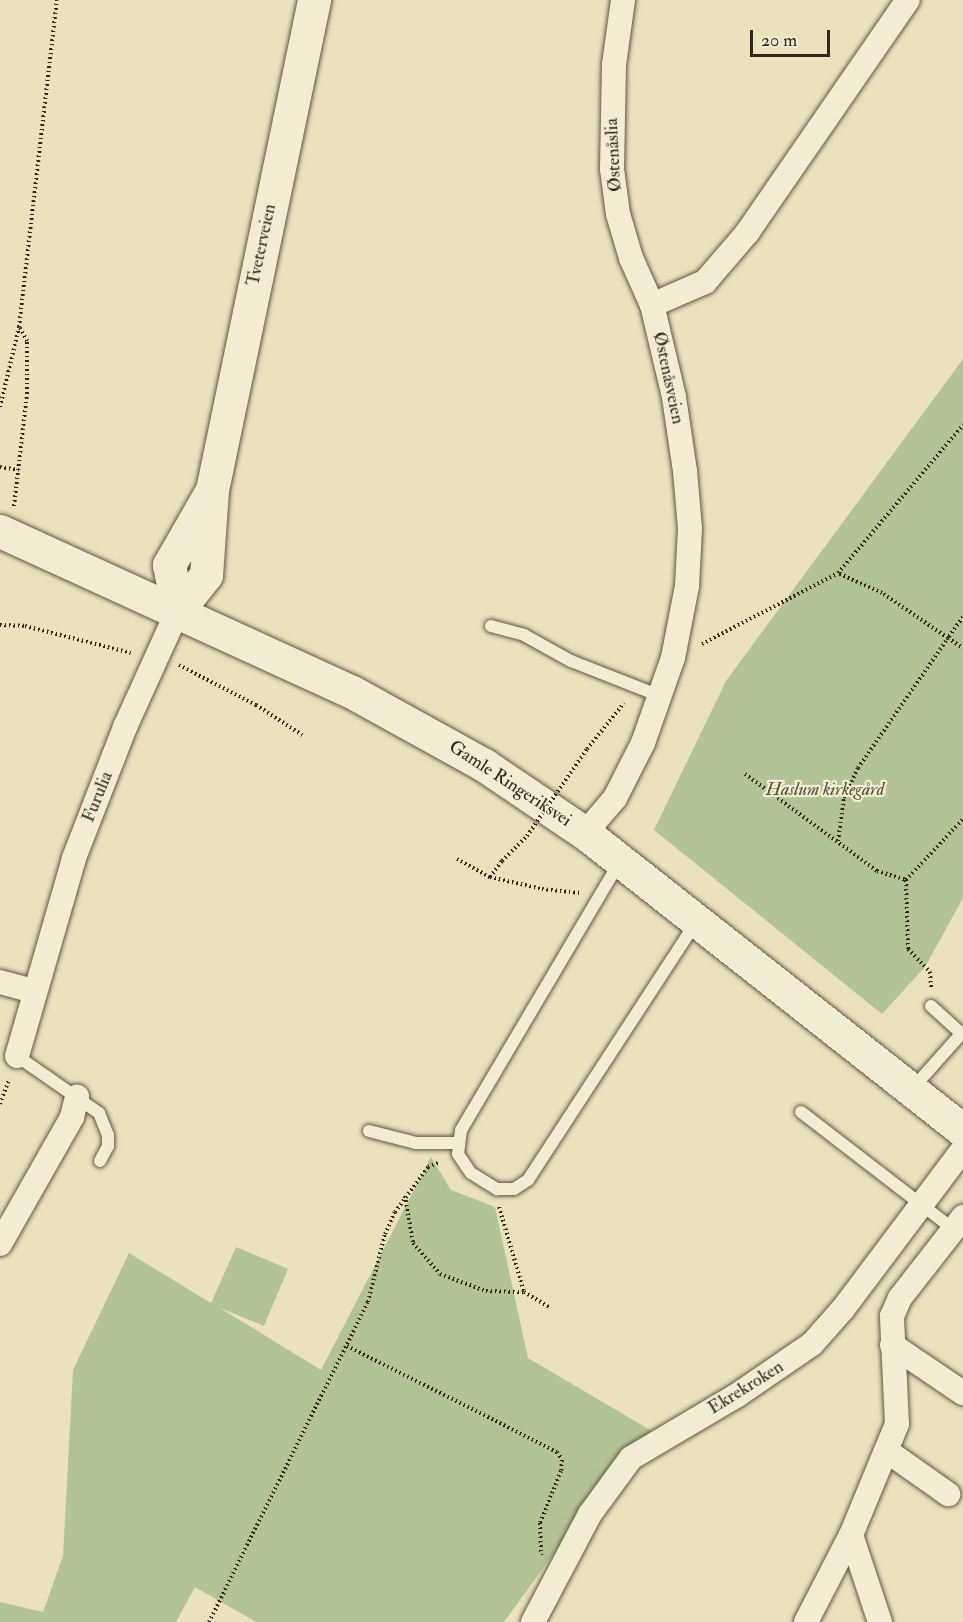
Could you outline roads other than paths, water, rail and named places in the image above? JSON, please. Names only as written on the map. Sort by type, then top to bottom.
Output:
[{"type":"main road","name":"Tveterveien","points":[[178,610],[206,575],[212,490],[314,0]]},
{"type":"main road","name":"Gamle Ringeriksvei","points":[[7,524],[422,728],[585,833],[963,1130]]},
{"type":"street","name":"Østenåslia","points":[[623,0],[614,65],[612,169],[621,225],[652,305]]},
{"type":"street","points":[[652,305],[705,282],[747,233],[908,0]]},
{"type":"street","name":"Østenåsveien","points":[[585,833],[615,798],[651,692],[679,636],[690,528],[674,397],[652,305]]},
{"type":"street","name":"Furulia","points":[[17,1056],[33,990],[74,858],[155,658],[178,610]]},
{"type":"street","points":[[0,982],[33,990]]},
{"type":"street","points":[[0,1244],[72,1117],[77,1097]]},
{"type":"street","name":"Ekrekroken","points":[[533,1622],[590,1514],[631,1458],[736,1396],[812,1344],[843,1309],[963,1149]]},
{"type":"street","points":[[806,1622],[851,1535],[897,1424],[892,1316],[900,1298],[960,1228]]},
{"type":"street","points":[[892,1345],[963,1393]]},
{"type":"street","points":[[887,1450],[948,1494]]},
{"type":"street","points":[[851,1535],[880,1622]]},
{"type":"lane","points":[[490,626],[524,635],[571,661],[651,692]]},
{"type":"lane","points":[[620,861],[461,1130],[458,1148],[471,1173],[497,1189],[514,1189],[528,1180],[696,921]]},
{"type":"lane","points":[[912,1089],[962,1035],[931,1006]]},
{"type":"lane","name":"Furulia","points":[[17,1056],[99,1113],[105,1123],[108,1146],[100,1161]]},
{"type":"lane","points":[[801,1112],[921,1204],[960,1228]]},
{"type":"lane","points":[[369,1131],[416,1143],[458,1148]]},
{"type":"park label","name":"Haslum kirkegård","points":[[825,790]]}]
